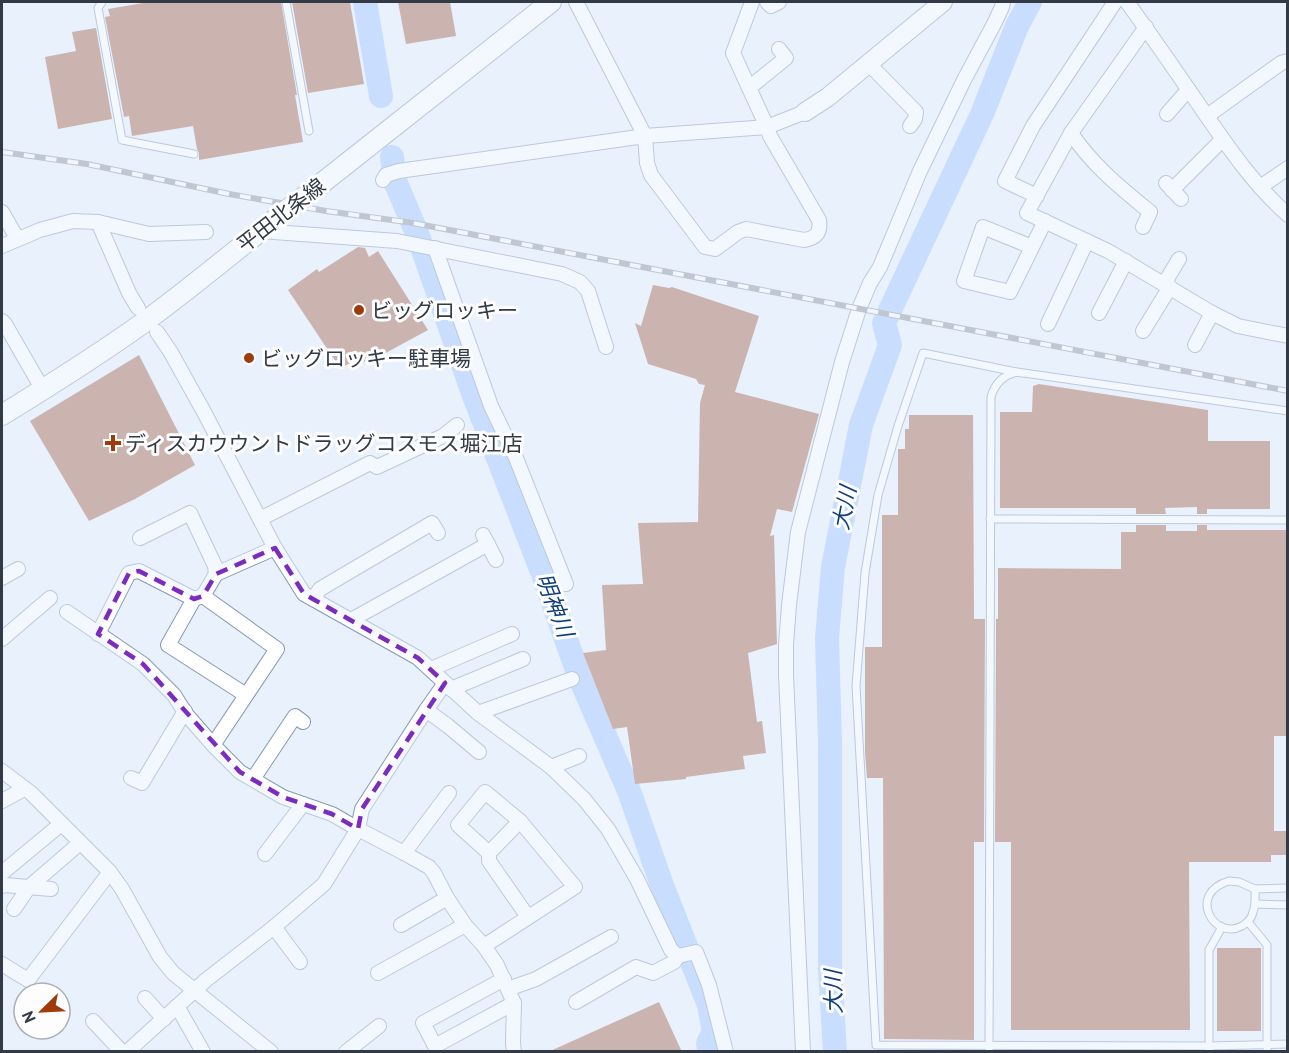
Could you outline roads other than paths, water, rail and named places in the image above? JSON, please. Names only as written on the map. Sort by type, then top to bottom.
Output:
[{"type":"main road","name":"平田北条線","points":[[2,415],[141,324],[192,286],[551,2]]},
{"type":"street","points":[[576,2],[645,136],[647,163],[651,175],[705,247],[715,249],[738,232],[746,229],[804,240],[818,233],[820,226],[819,220],[770,136],[733,53],[752,2]]},
{"type":"street","points":[[767,2],[771,6],[778,2]]},
{"type":"street","points":[[383,180],[386,175],[399,171],[645,136],[767,127],[805,112],[828,97],[943,2]]},
{"type":"street","points":[[803,1052],[786,665],[789,605],[798,532],[842,362],[859,309],[880,267],[920,171],[1003,2]]},
{"type":"street","points":[[1037,196],[1005,181],[1033,126],[1115,2]]},
{"type":"street","points":[[1127,2],[1243,168],[1287,215]]},
{"type":"street","points":[[1146,27],[1071,133],[1027,213],[1125,261],[1238,326],[1287,336]]},
{"type":"street","points":[[749,88],[786,58],[779,49]]},
{"type":"street","points":[[1207,116],[1287,61]]},
{"type":"street","points":[[868,63],[916,112],[915,119],[910,126]]},
{"type":"street","points":[[1167,114],[1188,90]]},
{"type":"street","points":[[1071,133],[1081,148],[1111,179],[1150,212],[1143,227]]},
{"type":"street","points":[[1173,191],[1222,140]]},
{"type":"street","points":[[1260,187],[1287,168]]},
{"type":"street","points":[[2,212],[17,238]]},
{"type":"street","points":[[2,246],[17,238],[73,221],[98,222],[149,234],[206,232]]},
{"type":"street","points":[[1032,247],[984,227],[964,281],[1010,292],[1045,221]]},
{"type":"street","points":[[98,222],[129,293],[138,308]]},
{"type":"street","points":[[260,231],[397,241],[561,274],[580,282],[588,291],[606,347]]},
{"type":"street","points":[[1048,324],[1087,241]]},
{"type":"street","points":[[431,247],[491,406],[516,458],[566,584]]},
{"type":"street","points":[[1143,331],[1179,259]]},
{"type":"street","points":[[1099,313],[1125,261]]},
{"type":"street","points":[[1195,345],[1212,313]]},
{"type":"street","points":[[2,321],[43,390]]},
{"type":"street","points":[[157,332],[204,412],[275,549],[304,594],[418,658],[478,713],[551,767],[584,799],[608,830],[637,879],[671,951],[683,955]]},
{"type":"street","points":[[260,519],[370,463],[377,467],[443,436],[457,425]]},
{"type":"street","points":[[140,538],[190,513],[215,566],[216,574]]},
{"type":"street","points":[[313,599],[320,588],[432,523],[438,533]]},
{"type":"street","points":[[351,620],[485,539],[496,560]]},
{"type":"street","points":[[246,695],[168,645],[216,574],[275,549]]},
{"type":"street","points":[[2,578],[17,568]]},
{"type":"street","points":[[98,634],[129,573],[140,571],[199,597],[277,649],[213,745]]},
{"type":"street","points":[[2,636],[50,598]]},
{"type":"street","points":[[67,612],[143,664],[174,695],[213,745],[240,772],[283,797],[332,814],[429,867],[465,925],[497,965],[506,984],[514,1003],[514,1052]]},
{"type":"street","points":[[431,669],[512,634]]},
{"type":"street","points":[[93,1022],[129,1050],[206,980],[274,927],[324,884],[358,829],[362,809],[426,710],[448,686],[523,659]]},
{"type":"street","points":[[478,713],[572,679]]},
{"type":"street","points":[[426,710],[479,752]]},
{"type":"street","points":[[131,778],[141,783],[185,711]]},
{"type":"street","points":[[253,779],[295,717],[303,722]]},
{"type":"street","points":[[551,767],[579,756]]},
{"type":"street","points":[[2,771],[62,824],[110,872],[160,957],[173,973],[271,1052]]},
{"type":"street","points":[[2,801],[24,789]]},
{"type":"street","points":[[484,946],[575,887],[520,821],[485,792],[458,825],[489,853]]},
{"type":"street","points":[[405,853],[449,793]]},
{"type":"street","points":[[265,854],[303,804]]},
{"type":"street","points":[[520,821],[489,853],[489,861],[528,917]]},
{"type":"street","points":[[2,873],[62,824]]},
{"type":"street","points":[[15,909],[29,887],[80,843]]},
{"type":"street","points":[[2,964],[28,980],[110,872]]},
{"type":"street","points":[[2,886],[51,889]]},
{"type":"street","points":[[401,925],[447,898]]},
{"type":"street","points":[[378,973],[465,925]]},
{"type":"street","points":[[274,927],[300,962]]},
{"type":"street","points":[[514,1003],[435,1047],[423,1023],[506,984],[536,979],[611,937]]},
{"type":"street","points":[[576,1002],[636,967],[653,973],[683,955],[696,952],[709,985],[726,1052]]},
{"type":"street","points":[[145,998],[164,1019]]},
{"type":"street","points":[[177,1006],[203,1052]]},
{"type":"street","points":[[346,1052],[379,1026]]},
{"type":"lane","points":[[102,2],[98,8],[122,140],[195,154]]},
{"type":"lane","points":[[286,2],[309,131]]},
{"type":"lane","points":[[1287,411],[1021,373],[923,353],[878,495],[867,562],[856,686],[876,1045],[911,1048],[1209,1049],[1267,1048],[1287,1044]]},
{"type":"lane","points":[[989,1048],[990,397],[994,387],[1008,374],[1021,373]]},
{"type":"lane","points":[[990,519],[1287,520]]},
{"type":"lane","points":[[1254,889],[1253,914],[1248,922],[1240,927],[1231,929],[1222,927],[1209,915],[1208,897],[1220,884],[1229,881],[1239,882],[1254,889],[1287,888]]},
{"type":"lane","points":[[1255,904],[1287,905]]},
{"type":"lane","points":[[1248,922],[1267,945],[1267,1048]]},
{"type":"lane","points":[[1209,1049],[1209,950],[1222,927]]},
{"type":"waterway","name":"明神川","points":[[365,2],[381,96]]},
{"type":"waterway","name":"大川","points":[[835,1052],[830,969],[830,741],[827,638],[833,567],[861,425],[890,345],[884,323],[982,114],[1017,26],[1030,2]]},
{"type":"waterway","name":"明神川","points":[[392,157],[395,181],[417,233],[474,396],[544,577],[579,676],[629,791],[663,888],[709,1005],[714,1032],[708,1043],[709,1052]]},
{"type":"railway","points":[[2,152],[87,164],[229,194],[326,211],[413,223],[1288,391]]},
{"type":"place","name":"ビッグロッキー","points":[[359,310]]},
{"type":"place","name":"ビッグロッキー駐車場","points":[[249,358]]},
{"type":"place","name":"ディスカウウントドラッグコスモス堀江店","points":[[113,443]]}]
